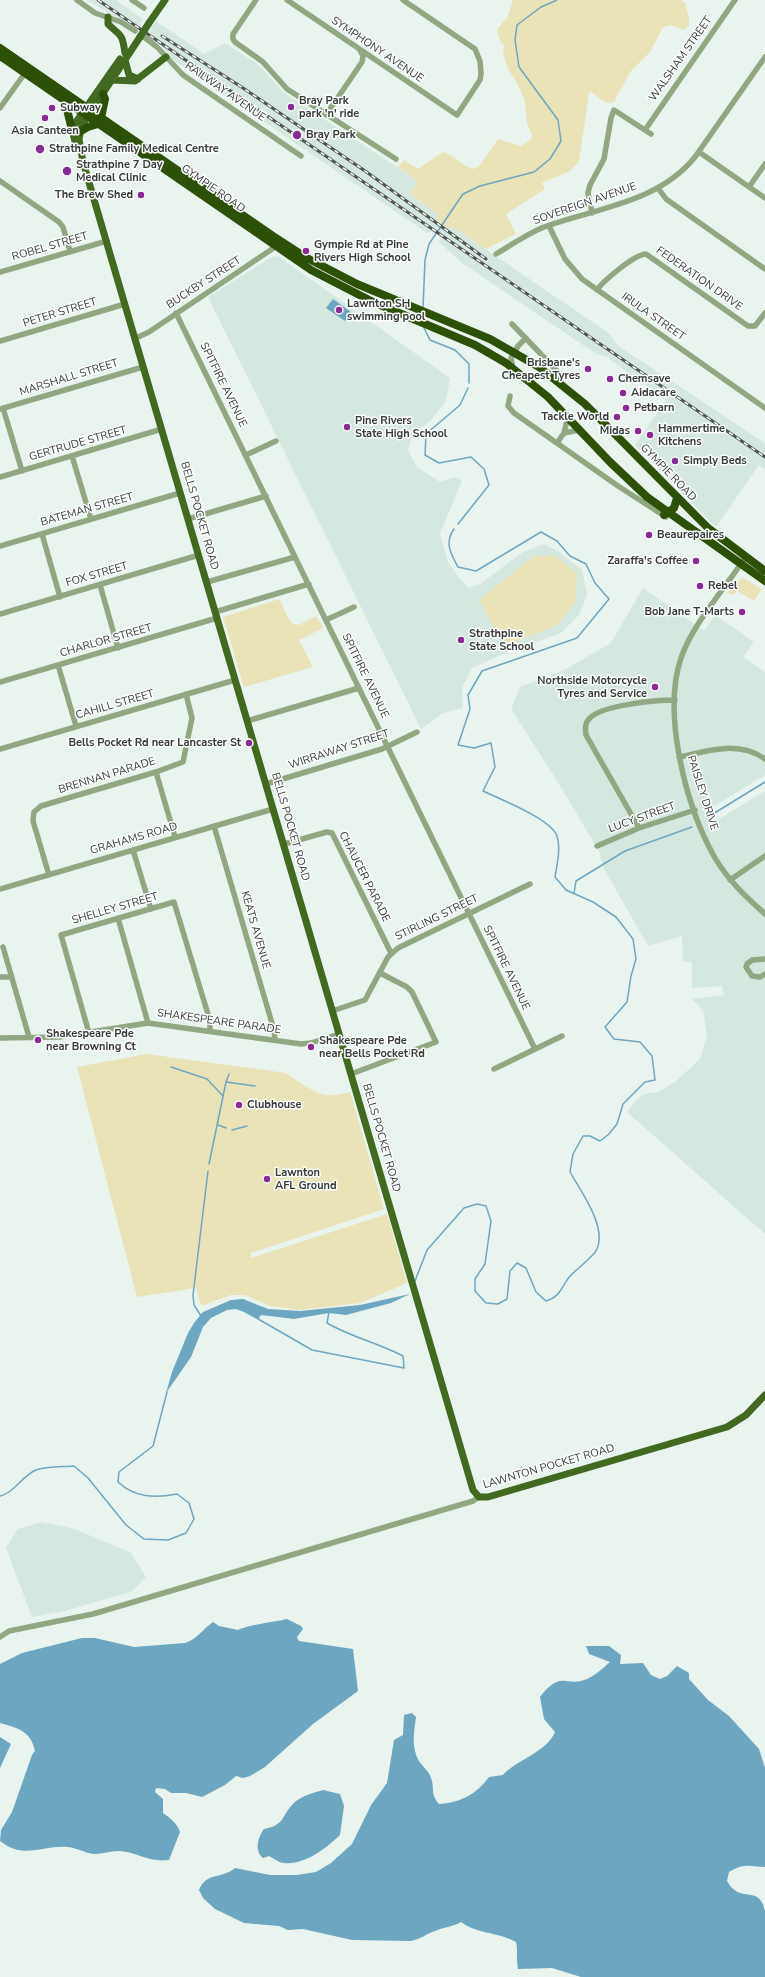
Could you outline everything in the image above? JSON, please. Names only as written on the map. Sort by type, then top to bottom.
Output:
[{"type":"highway","name":"GYMPIE ROAD","points":[[0,48],[87,112],[341,286],[401,314],[475,345],[513,368],[540,390],[621,473],[668,515],[743,561],[765,571]]},
{"type":"highway","name":"GYMPIE ROAD","points":[[0,56],[65,101],[87,112]]},
{"type":"highway","points":[[65,101],[76,131],[100,121],[105,99],[103,94]]},
{"type":"highway","name":"GYMPIE ROAD","points":[[278,244],[346,279],[402,304],[484,336],[514,352],[561,383],[589,408],[677,498],[765,581]]},
{"type":"highway","points":[[668,515],[674,508],[677,498]]},
{"type":"main road","points":[[87,112],[103,94],[160,0]]},
{"type":"main road","points":[[147,22],[165,0]]},
{"type":"main road","points":[[108,17],[109,25],[121,35],[125,52]]},
{"type":"main road","points":[[76,131],[125,52],[139,35]]},
{"type":"main road","points":[[112,80],[132,82],[166,57]]},
{"type":"main road","points":[[125,60],[129,75],[138,79]]},
{"type":"main road","name":"BELLS POCKET ROAD","points":[[76,131],[80,156],[84,162],[136,338],[143,367],[473,1490],[479,1497]]},
{"type":"main road","name":"LAWNTON POCKET ROAD","points":[[479,1497],[488,1497],[727,1427],[746,1415],[765,1395]]},
{"type":"street","name":"RAILWAY AVENUE","points":[[77,0],[95,13],[108,17],[139,35],[166,57],[183,76],[301,156]]},
{"type":"street","points":[[132,0],[144,8]]},
{"type":"street","points":[[256,0],[233,34],[233,40],[263,62],[287,89],[396,159]]},
{"type":"street","name":"SYMPHONY AVENUE","points":[[287,0],[457,115],[480,80],[481,74],[479,55],[470,45],[403,0]]},
{"type":"street","name":"WALSHAM STREET","points":[[645,130],[734,0]]},
{"type":"street","points":[[326,115],[362,62],[363,56],[360,50]]},
{"type":"street","name":"SOVEREIGN AVENUE","points":[[496,254],[537,230],[633,200],[658,188],[686,167],[699,152],[765,57]]},
{"type":"street","points":[[362,62],[368,59],[376,60]]},
{"type":"street","points":[[0,108],[25,73]]},
{"type":"street","points":[[592,213],[588,194],[590,185],[604,159],[611,118],[614,110],[651,134]]},
{"type":"street","points":[[699,152],[765,198]]},
{"type":"street","points":[[749,187],[765,164]]},
{"type":"street","points":[[0,181],[59,222],[63,227],[70,251]]},
{"type":"street","points":[[658,188],[666,199],[765,269]]},
{"type":"street","name":"IRULA STREET","points":[[549,226],[570,266],[582,280],[765,408]]},
{"type":"street","name":"ROBEL STREET","points":[[0,272],[107,241]]},
{"type":"street","name":"BUCKBY STREET","points":[[136,338],[143,335],[278,244]]},
{"type":"street","name":"FEDERATION DRIVE","points":[[597,290],[603,282],[636,258],[646,254],[746,324],[754,328],[765,313]]},
{"type":"street","name":"PETER STREET","points":[[0,341],[125,304]]},
{"type":"street","points":[[401,314],[403,310],[402,304]]},
{"type":"street","name":"SPITFIRE AVENUE","points":[[176,313],[535,1049]]},
{"type":"street","name":"GYMPIE ROAD","points":[[512,324],[560,374],[561,383]]},
{"type":"street","points":[[513,368],[511,359],[514,352],[526,338]]},
{"type":"street","name":"MARSHALL STREET","points":[[2,409],[143,367]]},
{"type":"street","name":"GYMPIE ROAD","points":[[510,396],[508,404],[510,409],[636,498],[668,515]]},
{"type":"street","points":[[2,409],[22,471]]},
{"type":"street","points":[[557,443],[564,433],[568,417]]},
{"type":"street","name":"GERTRUDE STREET","points":[[0,477],[162,430]]},
{"type":"street","points":[[564,433],[579,430]]},
{"type":"street","points":[[246,455],[276,442]]},
{"type":"street","points":[[72,456],[91,519]]},
{"type":"street","name":"BATEMAN STREET","points":[[0,546],[180,493]]},
{"type":"street","points":[[188,519],[266,496]]},
{"type":"street","points":[[42,534],[60,597]]},
{"type":"street","name":"FOX STREET","points":[[0,614],[199,555]]},
{"type":"street","points":[[207,582],[295,556]]},
{"type":"street","name":"PAISLEY DRIVE","points":[[743,561],[686,644],[677,674],[675,700],[679,757],[694,810],[709,847],[730,880],[765,914]]},
{"type":"street","name":"CHARLOR STREET","points":[[0,682],[118,648],[309,584]]},
{"type":"street","points":[[100,585],[118,648]]},
{"type":"street","points":[[326,620],[354,607]]},
{"type":"street","points":[[58,665],[76,726]]},
{"type":"street","name":"CAHILL STREET","points":[[0,749],[235,680]]},
{"type":"street","points":[[247,721],[359,688]]},
{"type":"street","name":"BRENNAN PARADE","points":[[49,875],[33,821],[33,816],[37,808],[179,764],[184,758],[192,718],[186,694]]},
{"type":"street","points":[[639,828],[586,735],[586,723],[590,717],[597,713],[642,702],[675,700]]},
{"type":"street","name":"WIRRAWAY STREET","points":[[266,784],[388,747],[417,732]]},
{"type":"street","points":[[679,757],[735,748],[749,750],[765,759]]},
{"type":"street","points":[[156,772],[175,837]]},
{"type":"street","name":"GRAHAMS ROAD","points":[[0,889],[273,808]]},
{"type":"street","name":"LUCY STREET","points":[[597,846],[639,828],[694,810]]},
{"type":"street","name":"KEATS AVENUE","points":[[214,826],[274,1030],[275,1040]]},
{"type":"street","name":"CHAUCER PARADE","points":[[284,844],[327,832],[332,833],[391,953]]},
{"type":"street","points":[[133,850],[151,909]]},
{"type":"street","points":[[730,880],[765,856]]},
{"type":"street","name":"STIRLING STREET","points":[[332,1011],[365,1000],[391,953],[530,884]]},
{"type":"street","name":"SHELLEY STREET","points":[[89,1033],[61,936],[174,902],[210,1021],[210,1031]]},
{"type":"street","points":[[118,918],[148,1023]]},
{"type":"street","points":[[3,947],[29,1037]]},
{"type":"street","points":[[765,959],[752,960],[746,967],[752,976],[760,977],[765,974]]},
{"type":"street","points":[[351,1074],[436,1042],[412,992],[407,987],[380,973]]},
{"type":"street","points":[[0,977],[11,976]]},
{"type":"street","name":"SHAKESPEARE PARADE","points":[[0,1038],[59,1037],[148,1023],[306,1044],[339,1034]]},
{"type":"street","points":[[494,1069],[562,1036]]},
{"type":"street","name":"LAWNTON POCKET ROAD","points":[[0,1637],[9,1632],[93,1614],[473,1501],[479,1497]]},
{"type":"shaded area","points":[[87,0],[116,0],[143,19],[136,29]]},
{"type":"shaded area","points":[[513,0],[681,0],[685,3],[689,26],[683,30],[670,25],[663,27],[650,52],[630,72],[614,102],[607,103],[591,92],[589,93],[579,161],[570,171],[542,183],[545,189],[506,214],[516,234],[486,249],[453,227],[448,228],[438,221],[438,214],[410,194],[418,181],[398,167],[404,160],[418,169],[443,152],[466,166],[474,169],[480,165],[498,139],[521,146],[531,139],[532,135],[527,123],[525,101],[517,83],[508,69],[503,54],[504,46],[499,38],[497,29],[507,18]]},
{"type":"shaded area","points":[[156,21],[204,54],[225,43],[260,66],[283,92],[418,181],[410,194],[438,214],[438,221],[448,228],[453,227],[610,334],[617,345],[765,443],[765,469],[759,465],[716,527],[635,445],[666,400],[605,356],[596,354],[462,263],[439,242],[441,236],[432,231],[427,233],[172,59],[160,45],[145,35]]},
{"type":"shaded area","name":"Pine Rivers State High School","points":[[278,256],[450,378],[446,401],[432,419],[412,435],[408,450],[417,467],[440,482],[454,477],[462,481],[440,533],[447,560],[459,578],[469,588],[480,584],[523,552],[544,544],[558,551],[582,570],[587,595],[579,615],[561,633],[503,654],[472,668],[462,688],[463,708],[443,713],[421,729],[208,297],[272,257]]},
{"type":"shaded area","points":[[534,556],[555,556],[577,573],[575,603],[557,625],[505,646],[479,600]]},
{"type":"shaded area","points":[[743,578],[762,589],[754,601],[737,591],[733,595],[727,593],[736,582]]},
{"type":"shaded area","points":[[643,588],[704,631],[715,615],[754,642],[743,657],[765,672],[765,775],[705,812],[709,825],[765,791],[765,1234],[627,1112],[635,1101],[644,1094],[658,1092],[675,1082],[700,1059],[707,1035],[703,1011],[692,999],[724,995],[722,986],[692,988],[692,962],[683,962],[682,936],[648,946],[603,867],[600,853],[559,784],[511,709],[520,687],[564,670],[611,643]]},
{"type":"shaded area","points":[[279,599],[291,623],[299,625],[316,616],[323,628],[299,640],[313,667],[244,687],[223,617]]},
{"type":"shaded area","points":[[147,1054],[286,1073],[310,1089],[325,1095],[350,1092],[384,1209],[251,1253],[251,1258],[387,1214],[407,1283],[360,1303],[299,1310],[270,1306],[245,1295],[231,1295],[201,1306],[196,1288],[137,1297],[77,1067]]},
{"type":"shaded area","points":[[41,1522],[72,1528],[130,1552],[146,1577],[133,1591],[65,1611],[32,1617],[6,1548],[18,1529]]},
{"type":"water","name":"Lawnton SH swimming pool","points":[[333,299],[351,312],[345,321],[326,308]]},
{"type":"water","points":[[410,1294],[391,1303],[346,1315],[329,1313],[294,1319],[261,1315],[259,1318],[262,1322],[236,1309],[227,1310],[211,1318],[203,1327],[191,1357],[166,1393],[172,1372],[188,1333],[194,1323],[203,1312],[231,1300],[243,1299],[268,1309],[300,1311],[360,1305]]},
{"type":"water","points":[[287,1619],[301,1626],[303,1629],[297,1637],[299,1641],[353,1649],[358,1691],[313,1724],[265,1767],[250,1776],[243,1778],[236,1776],[225,1785],[202,1797],[186,1793],[171,1793],[165,1789],[156,1788],[155,1792],[163,1799],[163,1813],[175,1824],[180,1832],[169,1860],[155,1860],[131,1853],[115,1851],[94,1854],[68,1847],[25,1851],[9,1847],[0,1841],[1,1830],[12,1812],[32,1755],[35,1751],[30,1739],[23,1731],[0,1723],[0,1664],[22,1653],[82,1638],[95,1638],[134,1647],[185,1643],[196,1637],[213,1622],[219,1626],[238,1630],[254,1625]]},
{"type":"water","points":[[586,1646],[609,1646],[621,1655],[620,1664],[643,1663],[651,1675],[660,1679],[667,1676],[677,1666],[689,1673],[689,1679],[708,1700],[729,1716],[759,1749],[765,1768],[765,1867],[739,1867],[729,1872],[727,1881],[732,1888],[738,1892],[754,1896],[762,1903],[765,1911],[765,1977],[581,1977],[552,1968],[518,1969],[516,1942],[502,1936],[474,1929],[461,1922],[411,1941],[352,1940],[303,1929],[288,1930],[279,1926],[244,1923],[215,1909],[203,1898],[199,1890],[206,1880],[230,1872],[235,1868],[270,1875],[297,1875],[316,1872],[331,1863],[352,1844],[371,1805],[387,1783],[394,1740],[403,1735],[404,1715],[412,1713],[416,1717],[414,1728],[414,1745],[416,1756],[430,1776],[434,1794],[439,1804],[461,1800],[473,1793],[489,1777],[503,1775],[516,1764],[538,1751],[551,1739],[555,1732],[544,1719],[540,1697],[547,1689],[559,1681],[574,1682],[587,1679],[610,1662],[589,1654]]},
{"type":"water","points":[[0,1737],[11,1744],[0,1768]]},
{"type":"water","points":[[323,1790],[340,1794],[344,1806],[340,1835],[328,1846],[307,1859],[292,1863],[282,1863],[269,1856],[263,1858],[260,1855],[258,1844],[264,1829],[280,1822],[290,1807],[300,1798]]},
{"type":"waterway","points":[[423,308],[425,260],[429,244],[463,194],[480,186],[534,172],[550,159],[561,141],[558,120],[519,67],[515,40],[517,25],[541,7],[557,0]]},
{"type":"waterway","points":[[423,326],[430,340],[455,350],[469,364],[469,383]]},
{"type":"waterway","points":[[458,524],[489,485],[484,469],[471,457],[439,463],[425,455],[426,434],[460,405],[468,388]]},
{"type":"waterway","points":[[415,1281],[427,1250],[464,1208],[477,1204],[486,1206],[491,1221],[485,1264],[475,1279],[475,1291],[486,1303],[498,1304],[507,1299],[510,1271],[517,1263],[526,1268],[536,1292],[546,1301],[555,1297],[571,1275],[595,1252],[599,1240],[598,1230],[591,1209],[570,1172],[573,1154],[583,1136],[590,1136],[600,1141],[609,1134],[617,1124],[623,1104],[645,1082],[655,1080],[652,1056],[640,1042],[614,1039],[605,1027],[627,1002],[631,976],[636,959],[633,939],[616,917],[593,902],[566,890],[555,877],[559,846],[557,836],[553,830],[535,816],[483,791],[495,767],[491,743],[474,748],[458,745],[470,709],[468,695],[482,671],[577,638],[609,599],[595,583],[586,564],[570,556],[557,541],[541,532],[476,571],[458,567],[455,562],[449,544],[449,539],[454,529]]},
{"type":"waterway","points":[[708,817],[765,782]]},
{"type":"waterway","points":[[574,893],[576,881],[625,851],[692,827]]},
{"type":"waterway","points":[[171,1067],[207,1079],[223,1096]]},
{"type":"waterway","points":[[226,1082],[229,1074]]},
{"type":"waterway","points":[[209,1164],[226,1082],[255,1086]]},
{"type":"waterway","points":[[218,1125],[226,1128]]},
{"type":"waterway","points":[[232,1130],[247,1126]]},
{"type":"waterway","points":[[201,1316],[194,1305],[193,1295],[208,1171]]},
{"type":"waterway","points":[[260,1320],[312,1350],[404,1368],[403,1356],[327,1323],[329,1312]]},
{"type":"waterway","points":[[0,1496],[10,1492],[26,1476],[36,1470],[50,1467],[74,1466],[88,1478],[126,1525],[144,1539],[168,1540],[186,1533],[194,1519],[189,1503],[177,1494],[161,1496],[146,1496],[138,1494],[118,1482],[119,1472],[153,1446],[167,1392]]},
{"type":"railway","points":[[98,0],[765,457]]},
{"type":"railway","points":[[162,36],[243,88],[368,173],[486,259]]},
{"type":"place","name":"Bray Park park 'n' ride","points":[[291,107]]},
{"type":"place","name":"Subway","points":[[52,108]]},
{"type":"place","name":"Asia Canteen","points":[[45,118]]},
{"type":"place","name":"Bray Park","points":[[297,135]]},
{"type":"place","name":"Strathpine Family Medical Centre","points":[[40,149]]},
{"type":"place","name":"Strathpine 7 Day Medical Clinic","points":[[67,171]]},
{"type":"place","name":"The Brew Shed","points":[[141,195]]},
{"type":"place","name":"Gympie Rd at Pine Rivers High School","points":[[306,251]]},
{"type":"place","name":"Lawnton SH swimming pool","points":[[339,310]]},
{"type":"place","name":"Brisbane's Cheapest Tyres","points":[[588,369]]},
{"type":"place","name":"Chemsave","points":[[610,379]]},
{"type":"place","name":"Aidacare","points":[[623,393]]},
{"type":"place","name":"Petbarn","points":[[626,408]]},
{"type":"place","name":"Tackle World","points":[[617,417]]},
{"type":"place","name":"Pine Rivers State High School","points":[[347,427]]},
{"type":"place","name":"Midas","points":[[638,431]]},
{"type":"place","name":"Hammertime Kitchens","points":[[650,435]]},
{"type":"place","name":"Simply Beds","points":[[675,461]]},
{"type":"place","name":"Beaurepaires","points":[[649,535]]},
{"type":"place","name":"Zaraffa's Coffee","points":[[696,561]]},
{"type":"place","name":"Rebel","points":[[700,586]]},
{"type":"place","name":"Bob Jane T-Marts","points":[[742,612]]},
{"type":"place","name":"Strathpine State School","points":[[461,640]]},
{"type":"place","name":"Northside Motorcycle Tyres and Service","points":[[655,687]]},
{"type":"place","name":"Bells Pocket Rd near Lancaster St","points":[[249,743]]},
{"type":"place","name":"Shakespeare Pde near Browning Ct","points":[[38,1040]]},
{"type":"place","name":"Shakespeare Pde near Bells Pocket Rd","points":[[311,1047]]},
{"type":"place","name":"Clubhouse","points":[[239,1105]]},
{"type":"place","name":"Lawnton AFL Ground","points":[[267,1179]]}]
